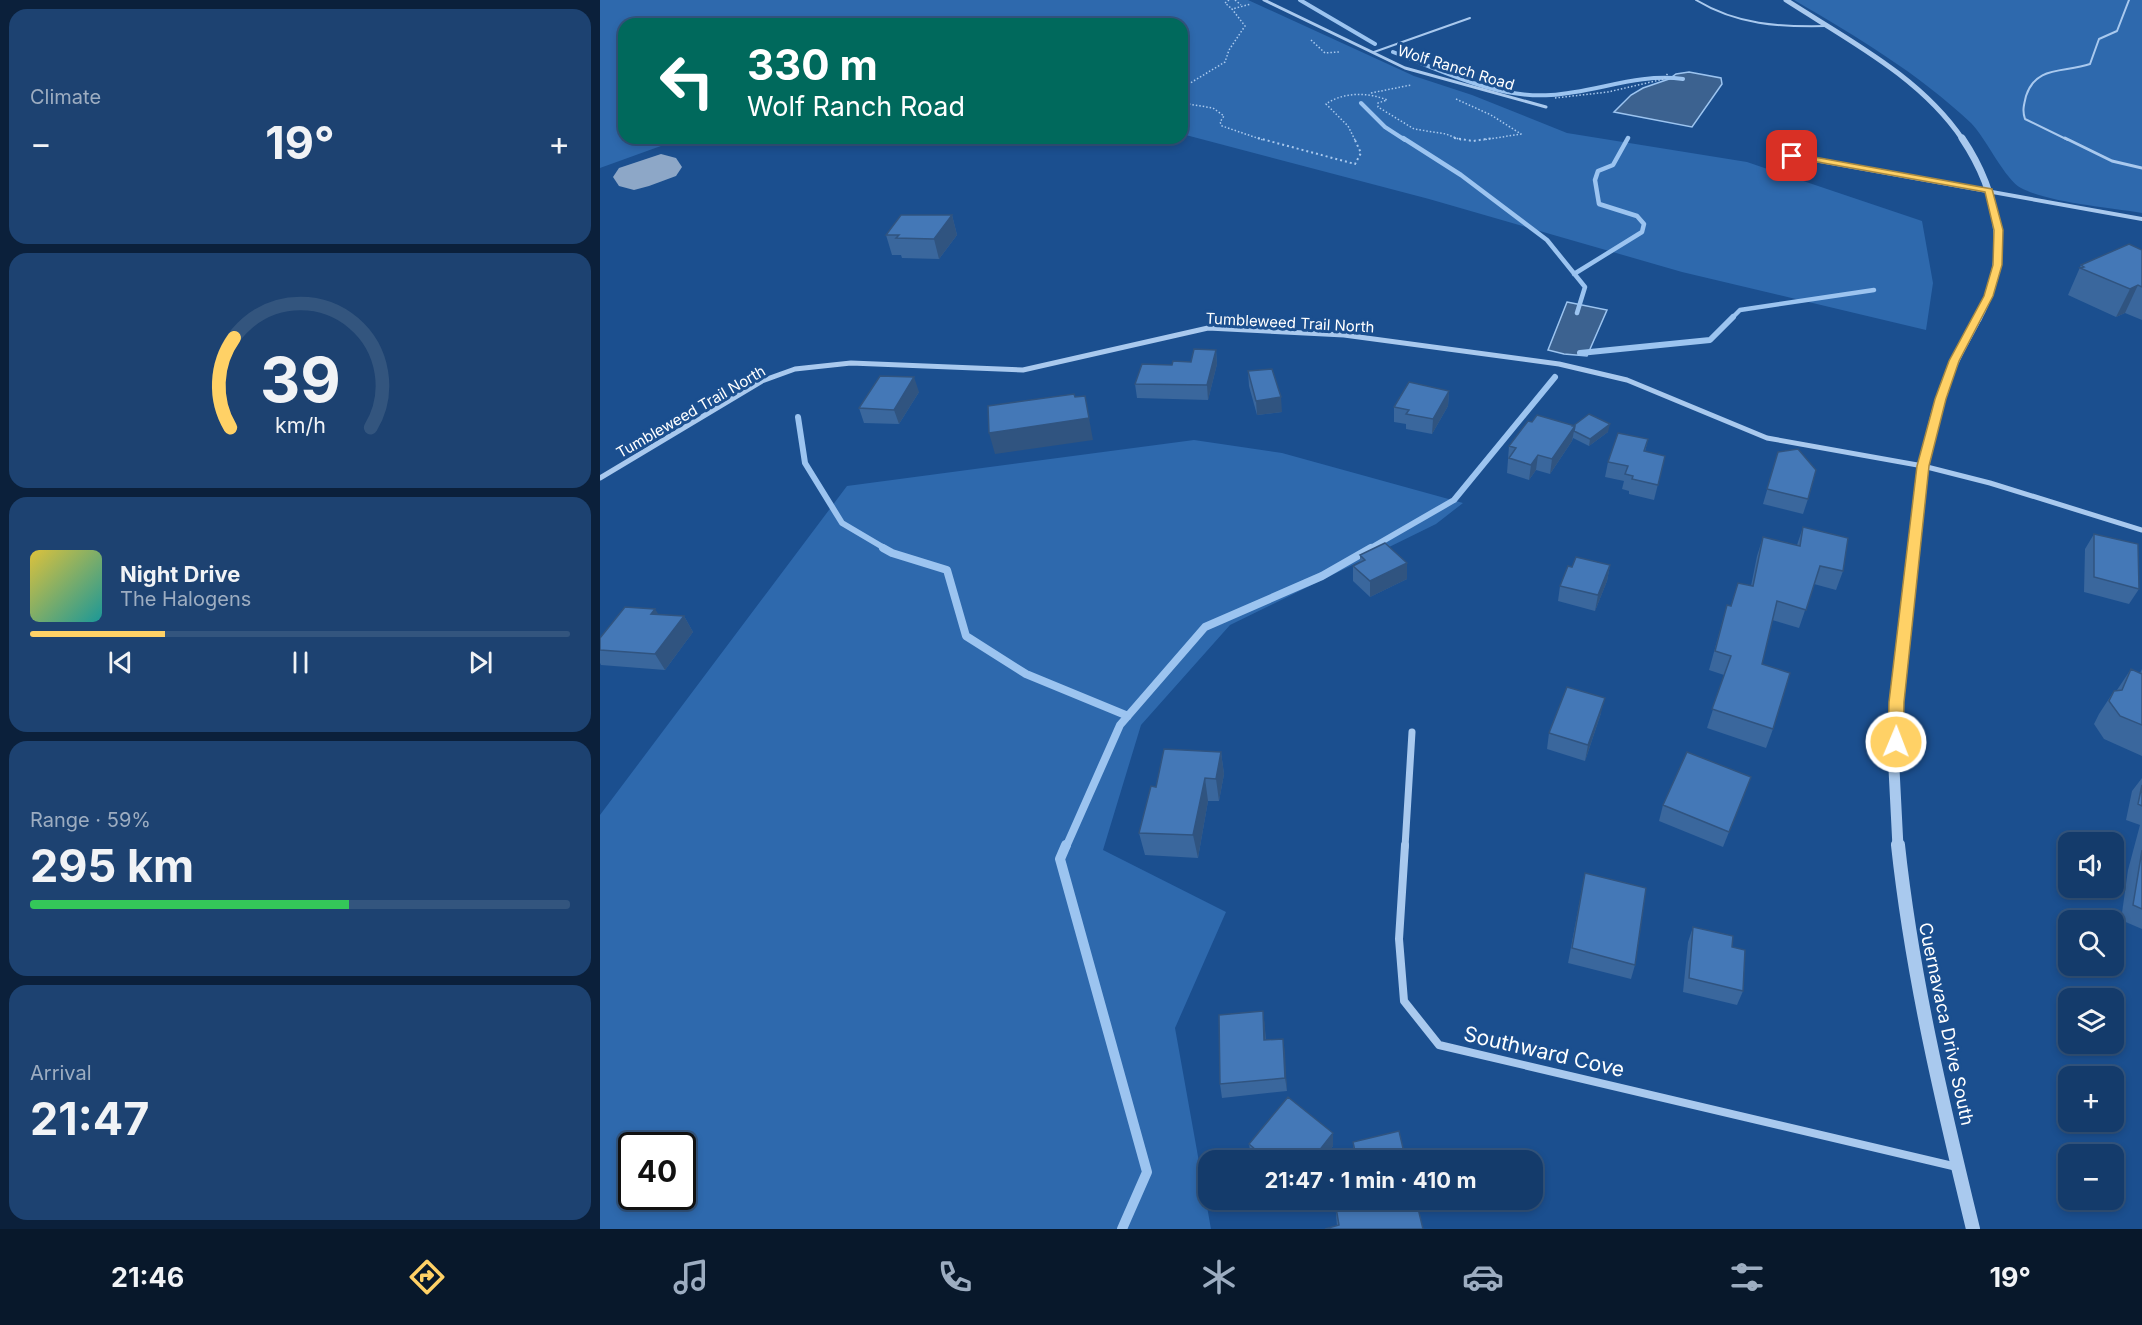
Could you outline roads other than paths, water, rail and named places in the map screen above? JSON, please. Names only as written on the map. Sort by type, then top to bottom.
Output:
[{"type":"street","name":"Wolf Ranch Road","points":[[1264,0],[1405,68],[1546,107]]},
{"type":"street","name":"Cuernavaca Drive South","points":[[1786,0],[1892,69],[1938,108],[1964,141],[1978,164],[1989,191],[1998,230],[1998,265],[1989,296],[1954,361],[1940,399],[1923,466],[1896,702],[1894,803],[1910,949],[1973,1229]]},
{"type":"street","points":[[1770,152],[2142,219]]},
{"type":"street","name":"Tumbleweed Trail North","points":[[600,478],[762,381],[795,369],[851,363],[1023,370],[1208,328],[1344,335],[1559,364],[1627,380],[1767,438],[1923,466],[1990,483],[2142,530]]},
{"type":"street","name":"Southward Cove","points":[[1412,732],[1399,939],[1404,1001],[1439,1046],[1958,1167]]},
{"type":"lane","points":[[1696,0],[1726,16],[1749,23],[1785,27],[1826,26]]},
{"type":"lane","points":[[2129,0],[2117,31],[2099,39],[2090,63],[2082,68],[2039,76],[2033,80],[2022,111],[2025,119],[2112,161],[2142,168]]},
{"type":"lane","points":[[1374,52],[1470,18]]},
{"type":"waterway","points":[[1300,0],[1375,44]]},
{"type":"waterway","points":[[1393,52],[1470,82],[1511,93],[1531,95],[1568,93],[1649,79],[1683,79]]},
{"type":"waterway","points":[[1361,103],[1385,127],[1405,140]]},
{"type":"waterway","points":[[1403,138],[1461,175],[1547,240],[1574,274]]},
{"type":"waterway","points":[[1574,274],[1642,232],[1644,224],[1637,216],[1599,204],[1595,180],[1598,171],[1613,165],[1628,138]]},
{"type":"waterway","points":[[1574,274],[1585,287],[1577,313]]},
{"type":"waterway","points":[[1580,353],[1710,340],[1740,310],[1874,290]]},
{"type":"waterway","points":[[1369,549],[1454,500],[1555,377]]},
{"type":"waterway","points":[[798,417],[805,463],[842,523],[886,549]]},
{"type":"waterway","points":[[883,548],[892,553],[947,570],[966,636],[1026,674],[1128,716]]},
{"type":"waterway","points":[[1128,716],[1205,627],[1322,576],[1371,548]]},
{"type":"waterway","points":[[1066,847],[1120,725],[1128,716]]},
{"type":"waterway","points":[[1066,845],[1060,859],[1147,1172],[1122,1229]]}]
